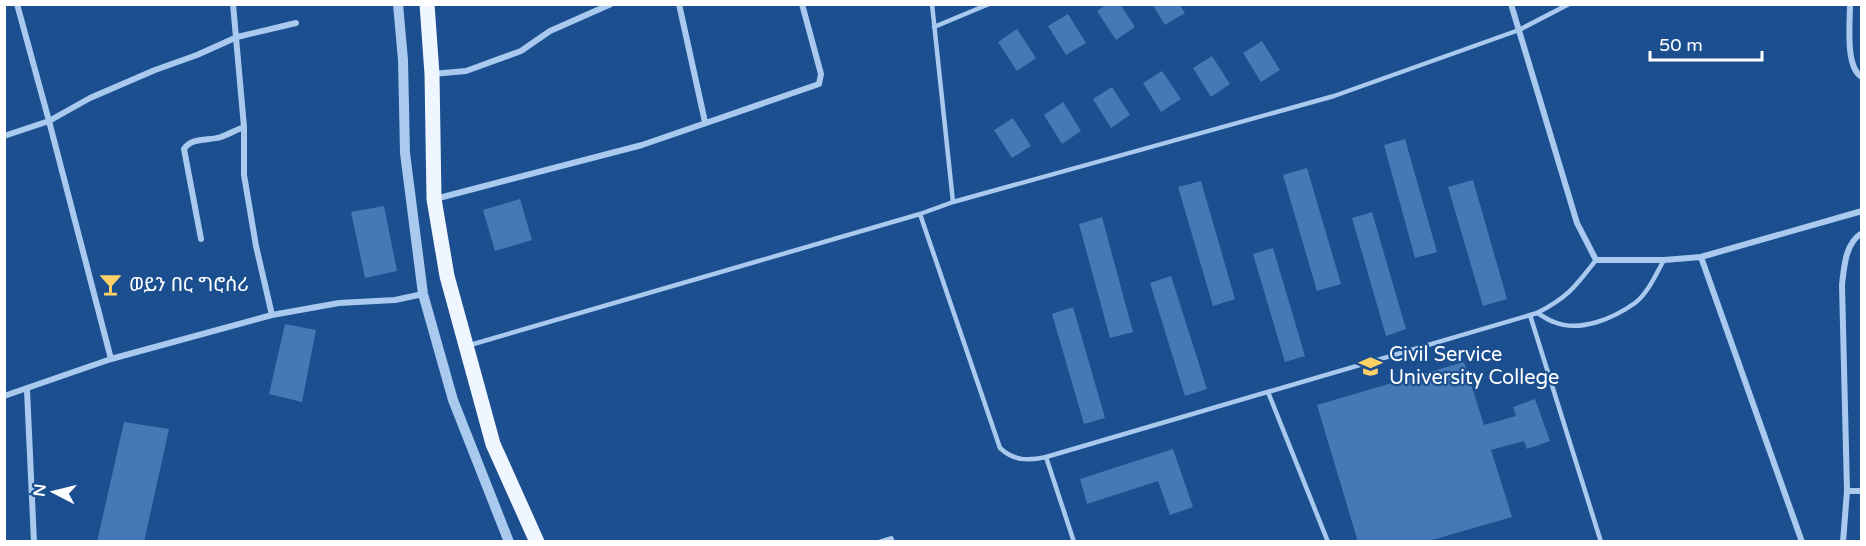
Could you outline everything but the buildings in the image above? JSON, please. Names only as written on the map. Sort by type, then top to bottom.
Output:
[{"type":"main road","points":[[427,4],[432,74],[434,199],[447,276],[493,444],[537,542]]},
{"type":"street","points":[[17,4],[50,121],[111,358]]},
{"type":"street","points":[[233,4],[244,127],[244,175],[256,246],[272,315]]},
{"type":"street","points":[[398,4],[403,60],[405,153],[423,294],[453,400],[509,542]]},
{"type":"street","points":[[432,74],[466,71],[521,51],[550,31],[611,4]]},
{"type":"street","points":[[679,4],[705,122]]},
{"type":"street","points":[[434,199],[642,145],[819,84],[821,74],[802,4]]},
{"type":"street","points":[[1511,4],[1577,224],[1596,260],[1664,260],[1701,257],[1862,211]]},
{"type":"street","points":[[1850,4],[1851,62],[1856,74],[1862,77]]},
{"type":"street","points":[[4,136],[50,121],[90,98],[155,70],[197,56],[237,36],[296,23]]},
{"type":"street","points":[[201,239],[184,149],[187,144],[194,141],[220,137],[244,127]]},
{"type":"street","points":[[1843,542],[1847,491],[1842,285],[1846,256],[1857,236],[1862,233]]},
{"type":"street","points":[[1701,257],[1802,542]]},
{"type":"street","points":[[4,396],[27,390],[111,358],[272,315],[339,303],[395,300],[423,294]]},
{"type":"street","points":[[27,390],[34,542]]},
{"type":"street","points":[[1847,491],[1862,491]]},
{"type":"street","points":[[881,542],[891,539]]},
{"type":"lane","points":[[932,4],[953,202]]},
{"type":"lane","points":[[934,27],[990,4]]},
{"type":"lane","points":[[467,346],[920,214],[953,202],[1334,96],[1519,30],[1569,4]]},
{"type":"lane","points":[[920,214],[1000,448],[1007,455],[1028,461],[1537,313],[1558,302],[1570,292],[1596,260]]},
{"type":"lane","points":[[1537,313],[1565,325],[1598,322],[1635,302],[1647,288],[1664,260]]},
{"type":"lane","points":[[1530,315],[1600,542]]},
{"type":"lane","points":[[1268,392],[1328,542]]},
{"type":"lane","points":[[1046,457],[1074,542]]},
{"type":"place","name":"ወይን በር ግሮሰሪ","points":[[111,284]]},
{"type":"place","name":"Civil Service University College","points":[[1371,366]]}]
